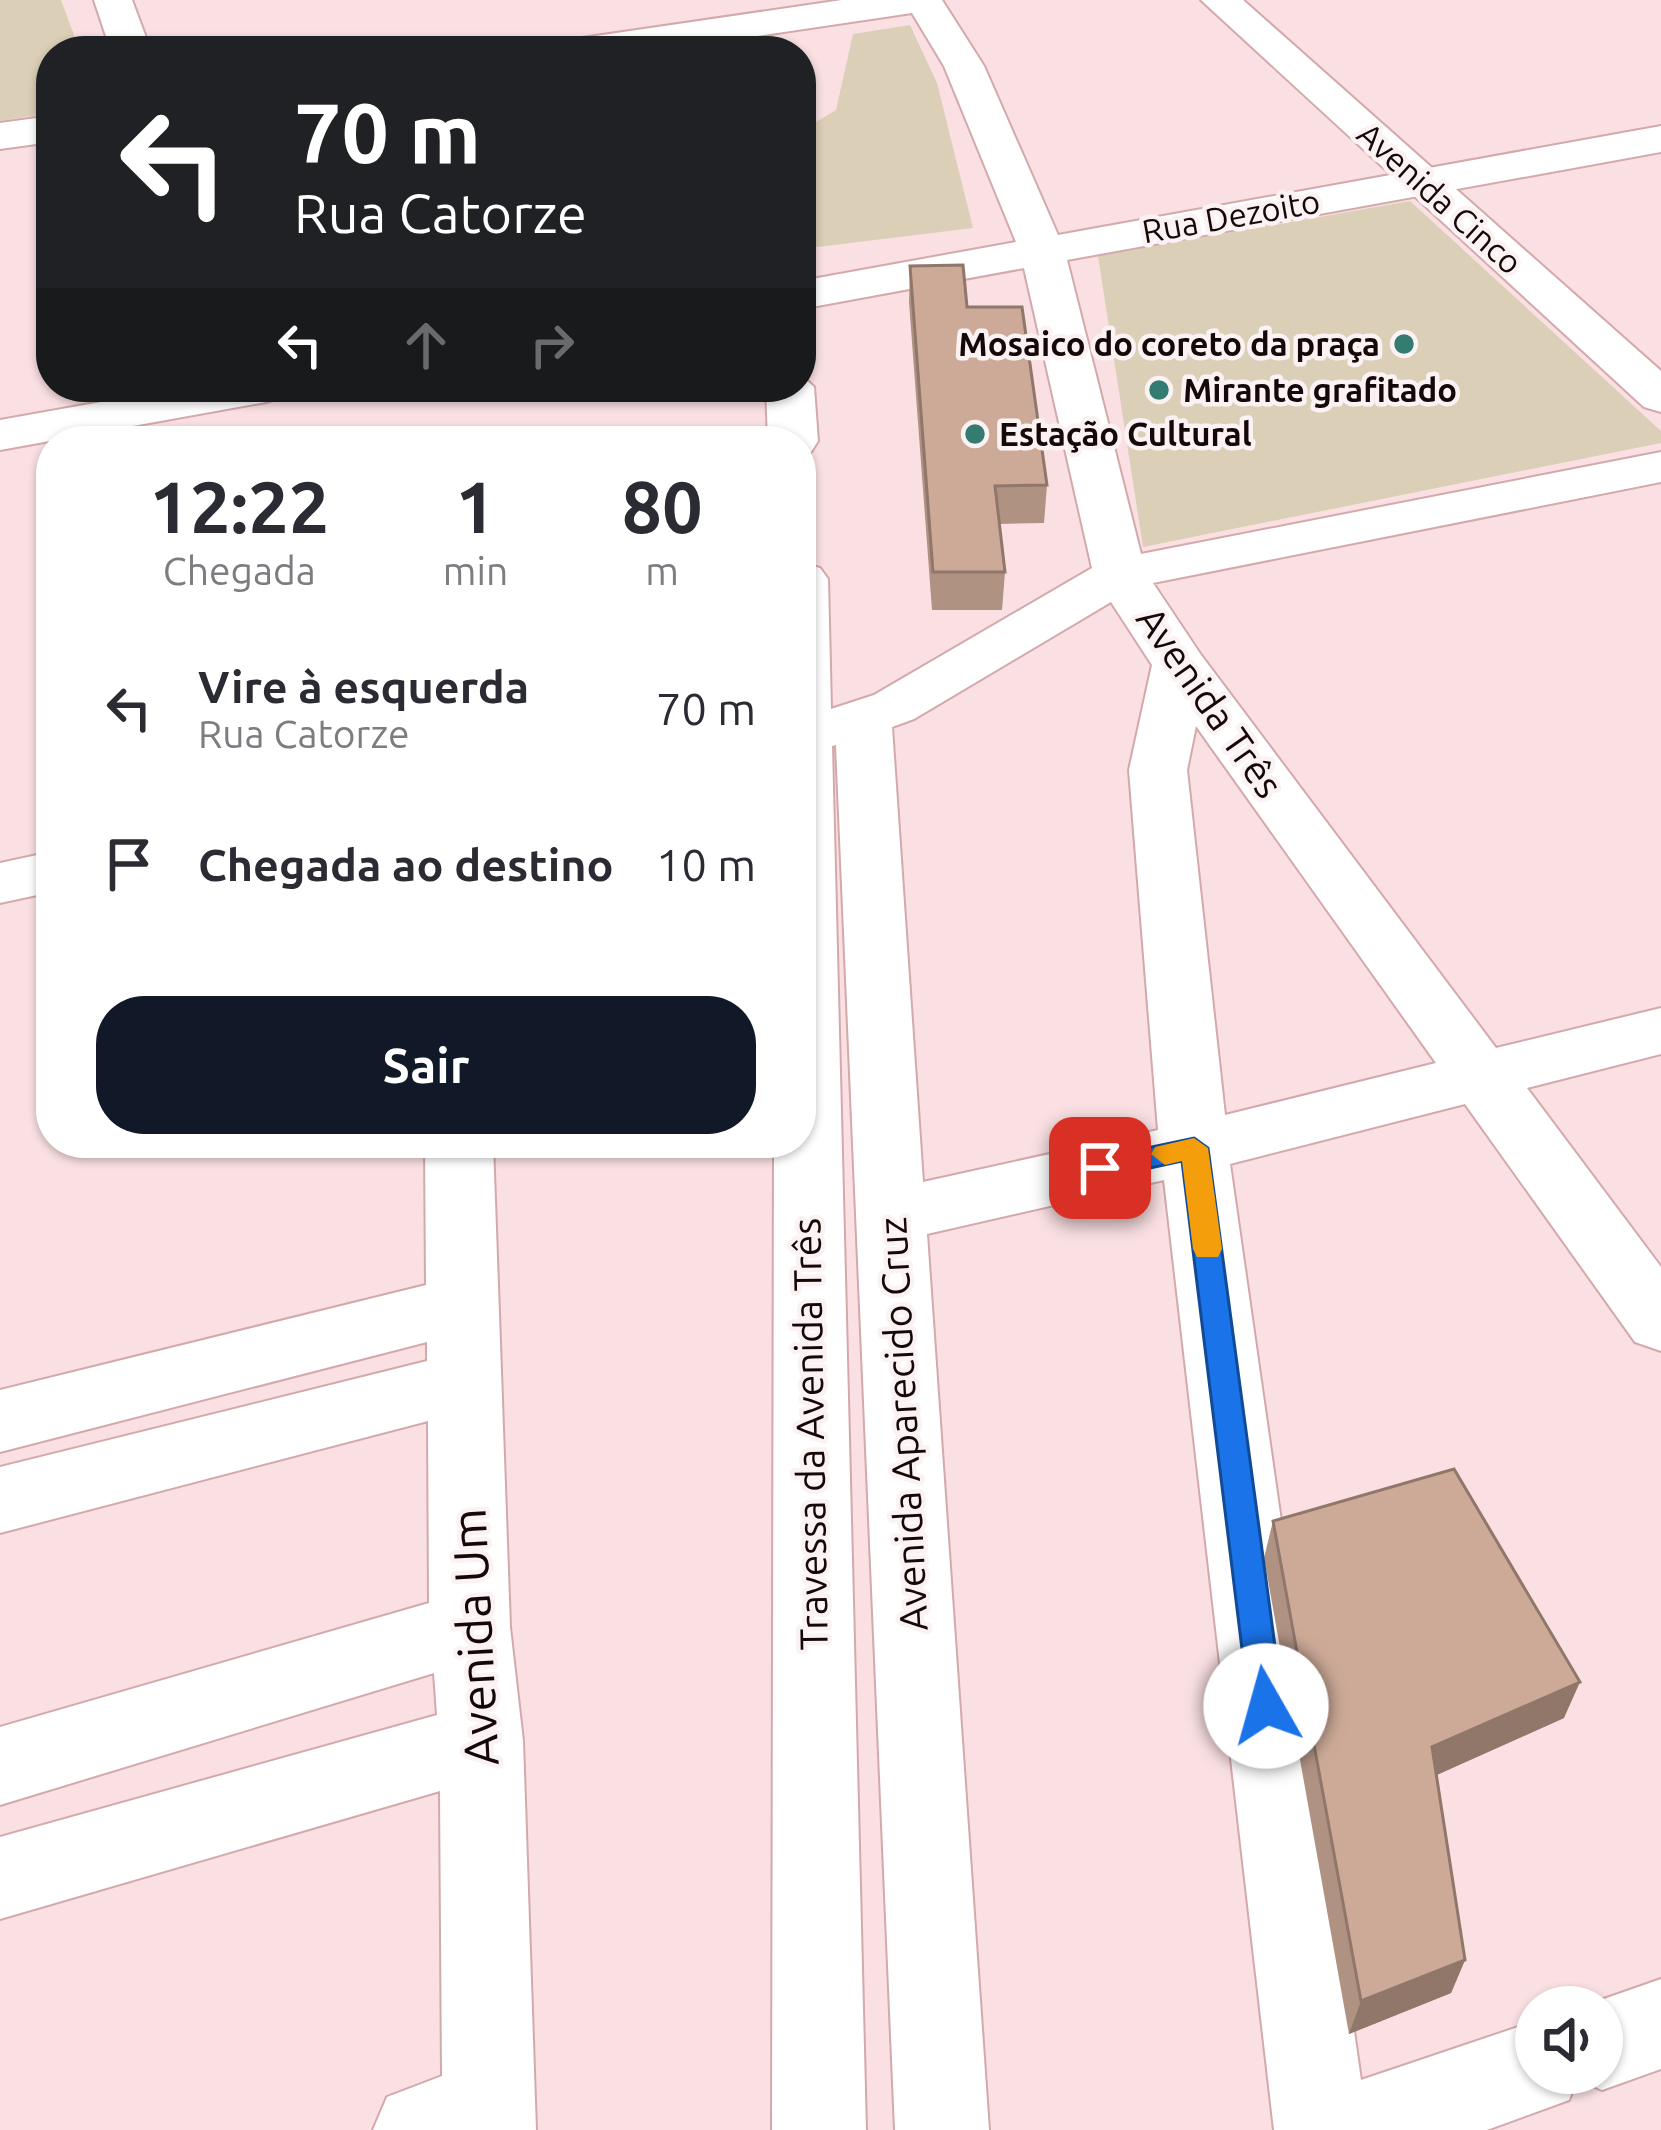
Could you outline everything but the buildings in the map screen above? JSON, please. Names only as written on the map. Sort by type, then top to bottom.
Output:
[{"type":"street","points":[[113,0],[126,36]]},
{"type":"street","points":[[674,0],[700,36]]},
{"type":"street","points":[[728,36],[847,6],[922,0]]},
{"type":"street","name":"Avenida Três","points":[[922,0],[964,66],[1042,250],[1120,574],[1180,664],[1661,1322]]},
{"type":"street","name":"Avenida Cinco","points":[[1220,0],[1661,397]]},
{"type":"street","points":[[0,136],[36,131]]},
{"type":"street","name":"Rua Dezoito","points":[[816,292],[1661,139]]},
{"type":"street","points":[[49,426],[180,402]]},
{"type":"street","points":[[0,435],[36,428]]},
{"type":"street","points":[[816,688],[822,731],[894,707],[1120,574],[1661,467]]},
{"type":"street","points":[[1180,664],[1158,770],[1194,1148],[1321,2130]]},
{"type":"street","name":"Avenida Aparecido Cruz","points":[[822,731],[892,1215],[942,2130]]},
{"type":"street","name":"Travessa da Avenida Três","points":[[819,2130],[822,731]]},
{"type":"street","points":[[0,883],[36,875]]},
{"type":"street","points":[[892,1215],[1194,1148],[1661,1031]]},
{"type":"street","name":"Avenida Um","points":[[460,1158],[470,1627],[481,1742],[465,2123]]},
{"type":"street","points":[[0,1421],[466,1342]]},
{"type":"street","points":[[0,1500],[466,1342]]},
{"type":"street","points":[[0,1766],[470,1627]]},
{"type":"street","points":[[0,1878],[481,1742]]},
{"type":"street","points":[[1623,2037],[1661,2024]]},
{"type":"street","points":[[1350,2130],[1515,2074]]},
{"type":"shaded area","points":[[0,0],[61,0],[74,36],[36,36],[36,115],[0,121]]},
{"type":"shaded area","points":[[910,25],[937,83],[973,228],[816,247],[816,122],[836,110],[853,34]]},
{"type":"shaded area","points":[[1410,201],[1661,431],[1661,443],[1143,547],[1098,256]]},
{"type":"slow traffic","points":[[1165,1154],[1194,1148],[1207,1249]]},
{"type":"place","name":"Mosaico do coreto da praça","points":[[1404,344]]},
{"type":"place","name":"Mirante grafitado","points":[[1159,390]]},
{"type":"place","name":"Estação Cultural","points":[[975,434]]},
{"type":"route","points":[[1100,1168],[1194,1148],[1266,1706]]}]
